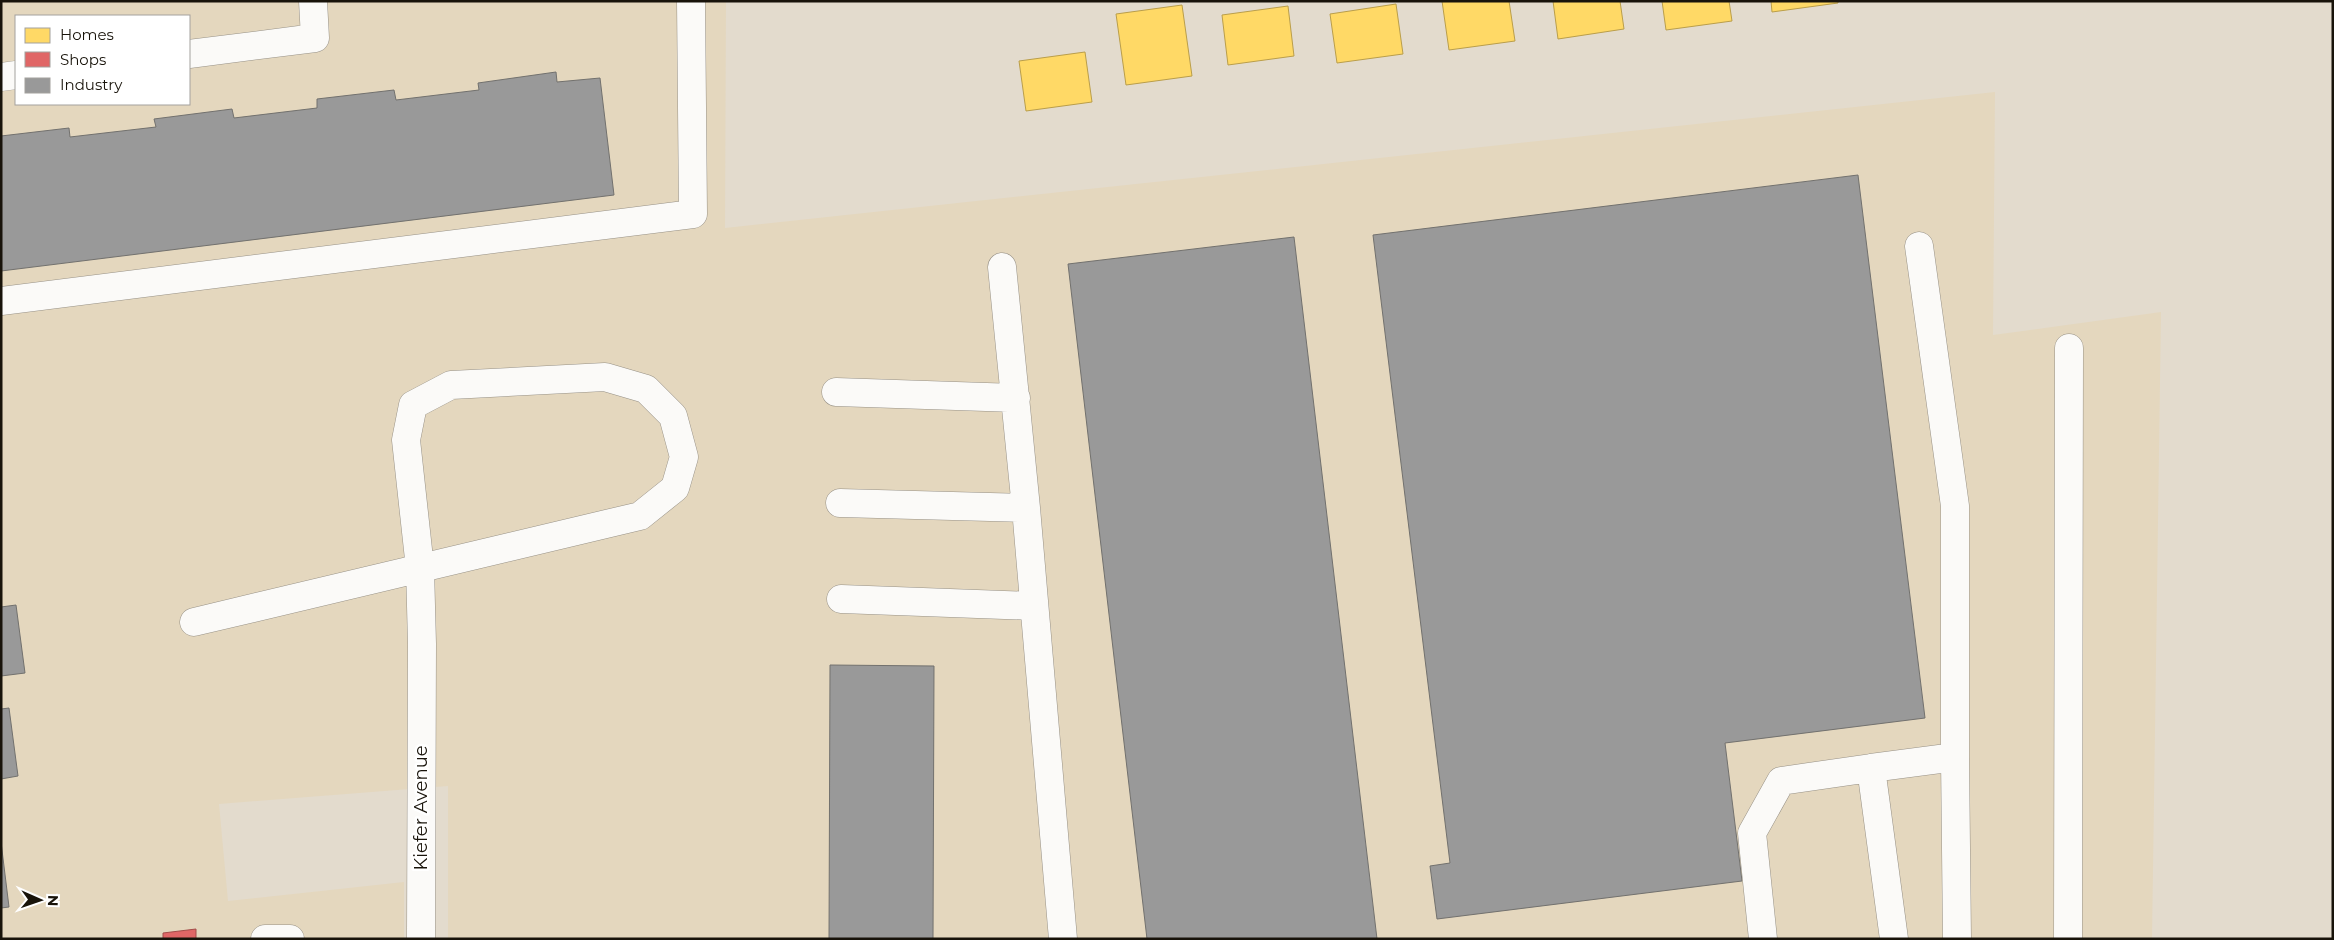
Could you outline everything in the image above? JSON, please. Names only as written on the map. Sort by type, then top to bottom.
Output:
[{"type":"street","points":[[190,54],[315,38],[313,1]]},
{"type":"street","points":[[1,301],[693,214],[691,1]]},
{"type":"street","points":[[1,77],[15,75]]},
{"type":"street","points":[[1919,246],[1955,506],[1957,939]]},
{"type":"street","points":[[1002,267],[1026,508],[1063,939]]},
{"type":"street","points":[[2068,939],[2069,348]]},
{"type":"street","name":"Kiefer Avenue","points":[[420,568],[640,516],[675,488],[684,457],[673,416],[646,389],[604,377],[451,385],[413,405],[406,440],[420,568],[421,939]]},
{"type":"street","points":[[836,392],[1016,398]]},
{"type":"street","points":[[840,503],[1026,508]]},
{"type":"street","points":[[194,622],[420,568]]},
{"type":"street","points":[[841,599],[1034,606]]},
{"type":"street","points":[[1763,939],[1752,833],[1781,781],[1955,757]]},
{"type":"street","points":[[1871,768],[1894,939]]},
{"type":"street","points":[[265,939],[290,939]]},
{"type":"shaded area","points":[[1,1],[726,1],[725,228],[1995,92],[1993,335],[2161,312],[2152,939],[448,939],[448,786],[219,804],[228,901],[404,882],[404,939],[1,939]]},
{"type":"building: Homes","points":[[1442,1],[1509,1],[1515,41],[1449,50]]},
{"type":"building: Homes","points":[[1553,1],[1620,1],[1624,29],[1558,39]]},
{"type":"building: Homes","points":[[1662,1],[1729,1],[1732,21],[1666,30]]},
{"type":"building: Homes","points":[[1771,1],[1838,1],[1838,3],[1772,12]]},
{"type":"building: Homes","points":[[1396,4],[1403,54],[1337,63],[1330,14]]},
{"type":"building: Homes","points":[[1182,5],[1192,76],[1126,85],[1116,14]]},
{"type":"building: Homes","points":[[1288,6],[1294,56],[1228,65],[1222,15]]},
{"type":"building: Homes","points":[[1085,52],[1092,102],[1026,111],[1019,61]]},
{"type":"building: Shops","points":[[196,929],[196,939],[163,939],[163,933]]},
{"type":"building: Industry","points":[[556,72],[557,82],[600,78],[614,195],[1,271],[1,136],[69,128],[70,137],[156,127],[154,119],[232,109],[234,118],[317,108],[317,99],[394,90],[396,100],[479,90],[478,83]]},
{"type":"building: Industry","points":[[1858,175],[1925,718],[1725,743],[1742,881],[1437,919],[1430,866],[1450,863],[1373,235]]},
{"type":"building: Industry","points":[[1294,237],[1377,939],[1147,939],[1068,264]]},
{"type":"building: Industry","points":[[16,605],[25,673],[1,676],[1,607]]},
{"type":"building: Industry","points":[[830,665],[934,666],[933,939],[829,939]]},
{"type":"building: Industry","points":[[9,708],[18,776],[1,779],[1,709]]},
{"type":"building: Industry","points":[[1,842],[9,907],[1,908]]}]
